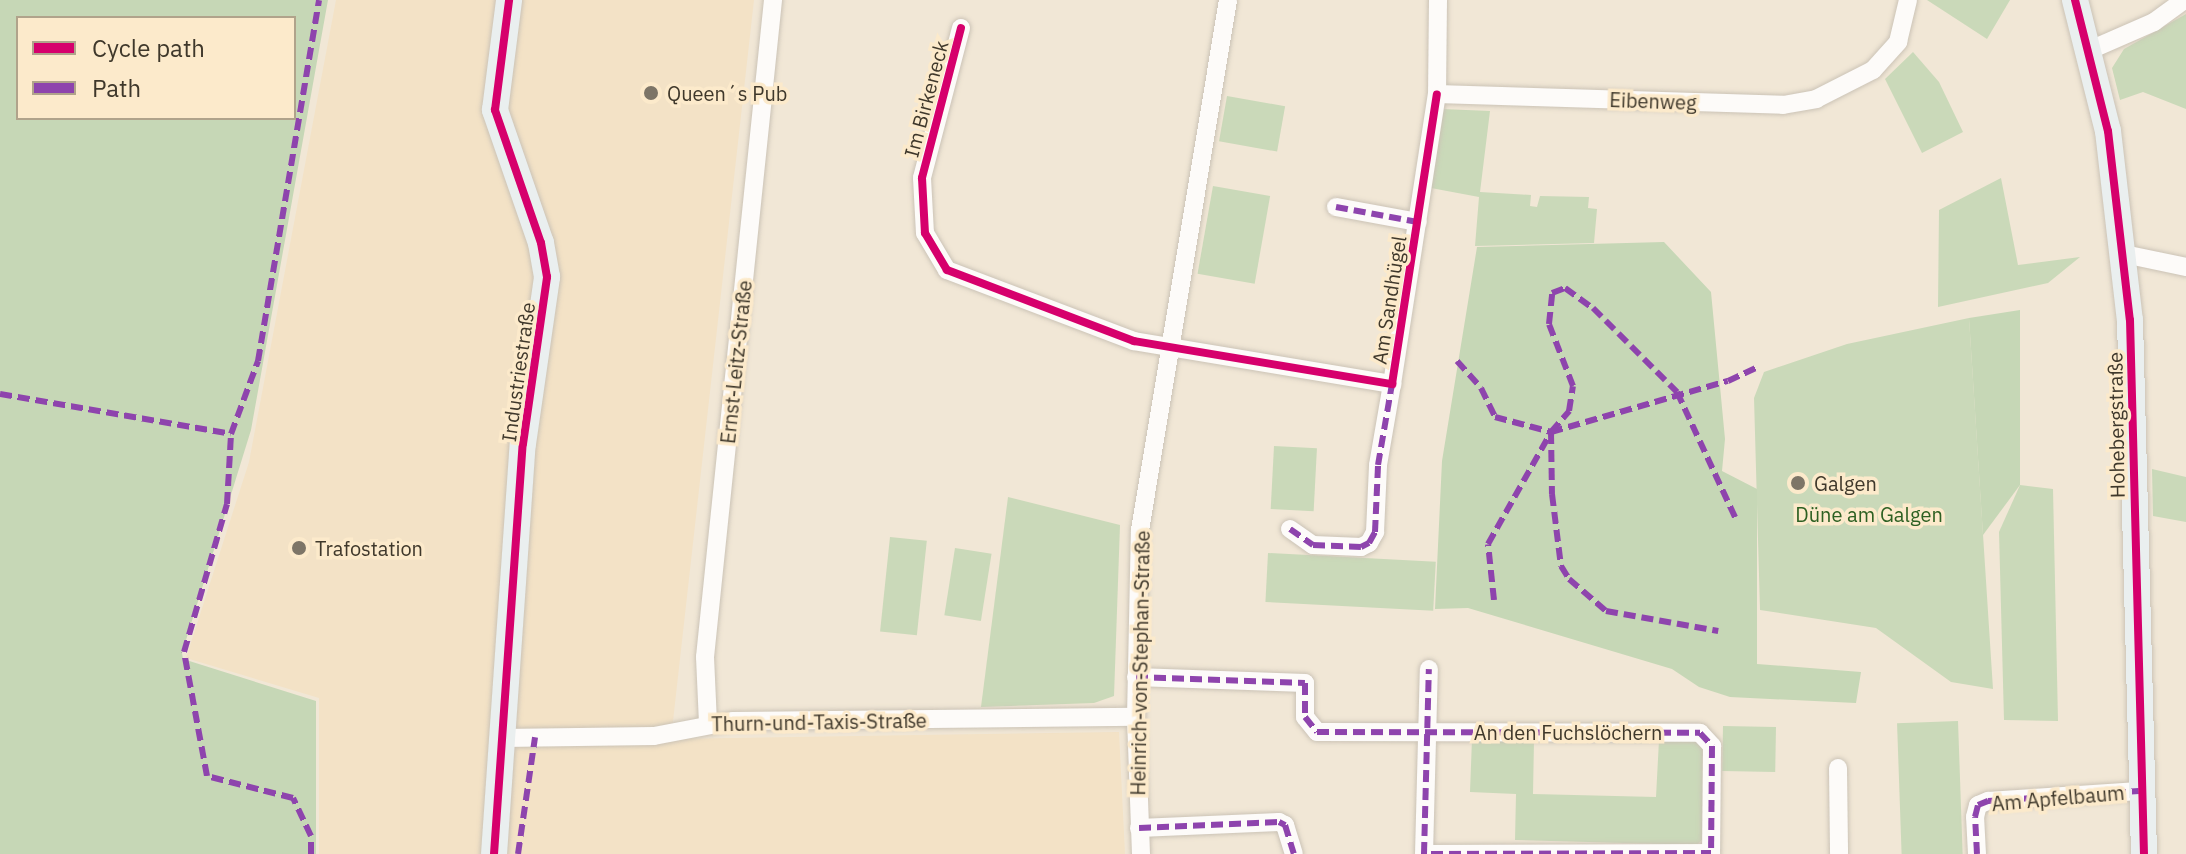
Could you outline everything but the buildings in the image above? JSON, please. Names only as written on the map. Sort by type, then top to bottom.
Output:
[{"type":"street","name":"Industriestraße","points":[[494,854],[523,444],[547,277],[541,243],[495,110],[509,0]]},
{"type":"street","name":"Ernst-Leitz-Straße","points":[[708,723],[705,657],[773,0]]},
{"type":"street","name":"Heinrich-von-Stephan-Straße","points":[[1141,854],[1136,717],[1140,530],[1228,0]]},
{"type":"street","points":[[1437,94],[1438,0]]},
{"type":"street","name":"Eibenweg","points":[[1437,94],[1805,102],[1844,87],[1885,60],[1904,31],[1908,0]]},
{"type":"street","name":"Hohebergstraße","points":[[2075,0],[2108,131],[2124,254],[2139,791],[2144,854]]},
{"type":"street","points":[[2090,50],[2154,22],[2184,0]]},
{"type":"street","name":"Im Birkeneck","points":[[961,28],[922,178],[921,217],[939,262],[955,276],[994,291],[1120,336],[1171,348]]},
{"type":"street","name":"Am Sandhügel","points":[[1290,529],[1313,545],[1361,547],[1369,543],[1377,520],[1378,465],[1437,94]]},
{"type":"street","name":"Am Sandhügel","points":[[1336,207],[1418,222]]},
{"type":"street","points":[[2124,254],[2186,267]]},
{"type":"street","name":"Am Sandhügel","points":[[1171,348],[1392,384]]},
{"type":"street","points":[[1424,854],[1429,669]]},
{"type":"street","name":"An den Fuchslöchern","points":[[1136,677],[1305,683],[1305,717],[1317,732],[1708,737],[1711,854]]},
{"type":"street","name":"Thurn-und-Taxis-Straße","points":[[502,738],[654,736],[708,723],[1136,717]]},
{"type":"street","points":[[1838,768],[1839,854]]},
{"type":"street","name":"Am Apfelbaum","points":[[1977,854],[1975,817],[1978,805],[1988,801],[2139,791]]},
{"type":"street","points":[[1139,828],[1279,822],[1285,825],[1294,854]]},
{"type":"street","points":[[1431,854],[1711,854]]},
{"type":"shaded area","points":[[336,0],[754,0],[671,739],[1119,732],[1125,854],[319,854],[319,698],[186,658],[249,462]]},
{"type":"green space","points":[[0,0],[328,0],[251,430],[182,653],[183,659],[316,701],[316,854],[0,854]]},
{"type":"green space","points":[[1927,0],[2010,0],[1987,39]]},
{"type":"green space","points":[[2186,14],[2186,109],[2143,92],[2120,100],[2112,68],[2124,49]]},
{"type":"green space","points":[[1913,52],[1939,82],[1963,132],[1922,153],[1885,79]]},
{"type":"green space","points":[[1227,96],[1285,106],[1277,152],[1219,141]]},
{"type":"green space","points":[[1442,109],[1490,111],[1480,192],[1531,195],[1530,206],[1537,207],[1540,196],[1589,197],[1588,208],[1597,209],[1594,243],[1475,246],[1479,197],[1431,188]]},
{"type":"green space","points":[[2001,178],[2018,265],[2080,257],[2048,283],[1938,307],[1939,210]]},
{"type":"green space","points":[[1213,186],[1270,196],[1255,284],[1198,274]]},
{"type":"green space","points":[[1664,242],[1711,292],[1725,439],[1722,471],[1757,489],[1757,664],[1861,672],[1856,703],[1730,697],[1699,687],[1672,669],[1468,608],[1435,609],[1442,461],[1477,247]]},
{"type":"green space","points":[[2020,310],[2020,485],[1983,535],[1969,318]]},
{"type":"green space","name":"Düne am Galgen","points":[[1969,318],[1993,689],[1951,682],[1876,628],[1760,610],[1754,398],[1764,372],[1847,344]]},
{"type":"green space","points":[[1274,446],[1317,448],[1314,511],[1271,509]]},
{"type":"green space","points":[[2152,469],[2186,477],[2186,522],[2153,516]]},
{"type":"green space","points":[[2020,485],[2053,489],[2058,721],[2004,720],[1999,532]]},
{"type":"green space","points":[[1008,497],[1120,525],[1114,696],[1094,703],[981,707]]},
{"type":"green space","points":[[890,537],[927,541],[917,635],[880,631]]},
{"type":"green space","points":[[955,548],[992,554],[981,621],[944,615]]},
{"type":"green space","points":[[1268,553],[1436,562],[1433,611],[1265,602]]},
{"type":"green space","points":[[1958,721],[1963,854],[1902,854],[1897,723]]},
{"type":"green space","points":[[1723,726],[1776,727],[1775,772],[1722,771]]},
{"type":"green space","points":[[1472,739],[1534,741],[1533,794],[1656,797],[1659,740],[1698,740],[1706,750],[1707,834],[1697,845],[1515,840],[1516,794],[1470,792]]},
{"type":"marked path","points":[[311,854],[311,836],[293,798],[207,776],[184,652],[227,504],[231,434],[258,361],[319,0]]},
{"type":"marked path","points":[[1336,207],[1418,222]]},
{"type":"marked path","points":[[1494,600],[1488,544],[1551,432],[1569,411],[1573,386],[1549,324],[1552,293],[1565,288],[1593,308],[1677,392],[1735,517]]},
{"type":"marked path","points":[[1457,361],[1481,388],[1495,417],[1551,432],[1728,381],[1758,367]]},
{"type":"marked path","points":[[1290,529],[1313,545],[1361,547],[1369,543],[1375,532],[1378,465],[1392,384]]},
{"type":"marked path","points":[[0,394],[231,434]]},
{"type":"marked path","points":[[1551,432],[1552,494],[1561,566],[1569,579],[1606,611],[1718,631]]},
{"type":"marked path","points":[[1424,854],[1429,669]]},
{"type":"marked path","points":[[1136,677],[1305,683],[1305,717],[1317,732],[1700,733],[1712,746],[1711,854]]},
{"type":"marked path","points":[[518,854],[535,737]]},
{"type":"marked path","points":[[1977,854],[1975,817],[1978,805],[1988,801],[2139,791]]},
{"type":"marked path","points":[[1139,828],[1279,822],[1285,825],[1294,854]]},
{"type":"marked path","points":[[1431,854],[1711,853]]},
{"type":"cycle path","points":[[494,854],[523,444],[547,277],[541,243],[495,110],[509,0]]},
{"type":"cycle path","points":[[2075,0],[2108,131],[2130,320],[2144,854]]},
{"type":"cycle path","points":[[961,28],[922,178],[925,233],[947,270],[1134,341],[1392,384],[1437,94]]},
{"type":"place","name":"Queen´s Pub","points":[[651,93]]},
{"type":"place","name":"Galgen","points":[[1798,483]]},
{"type":"place","name":"Trafostation","points":[[299,548]]}]
